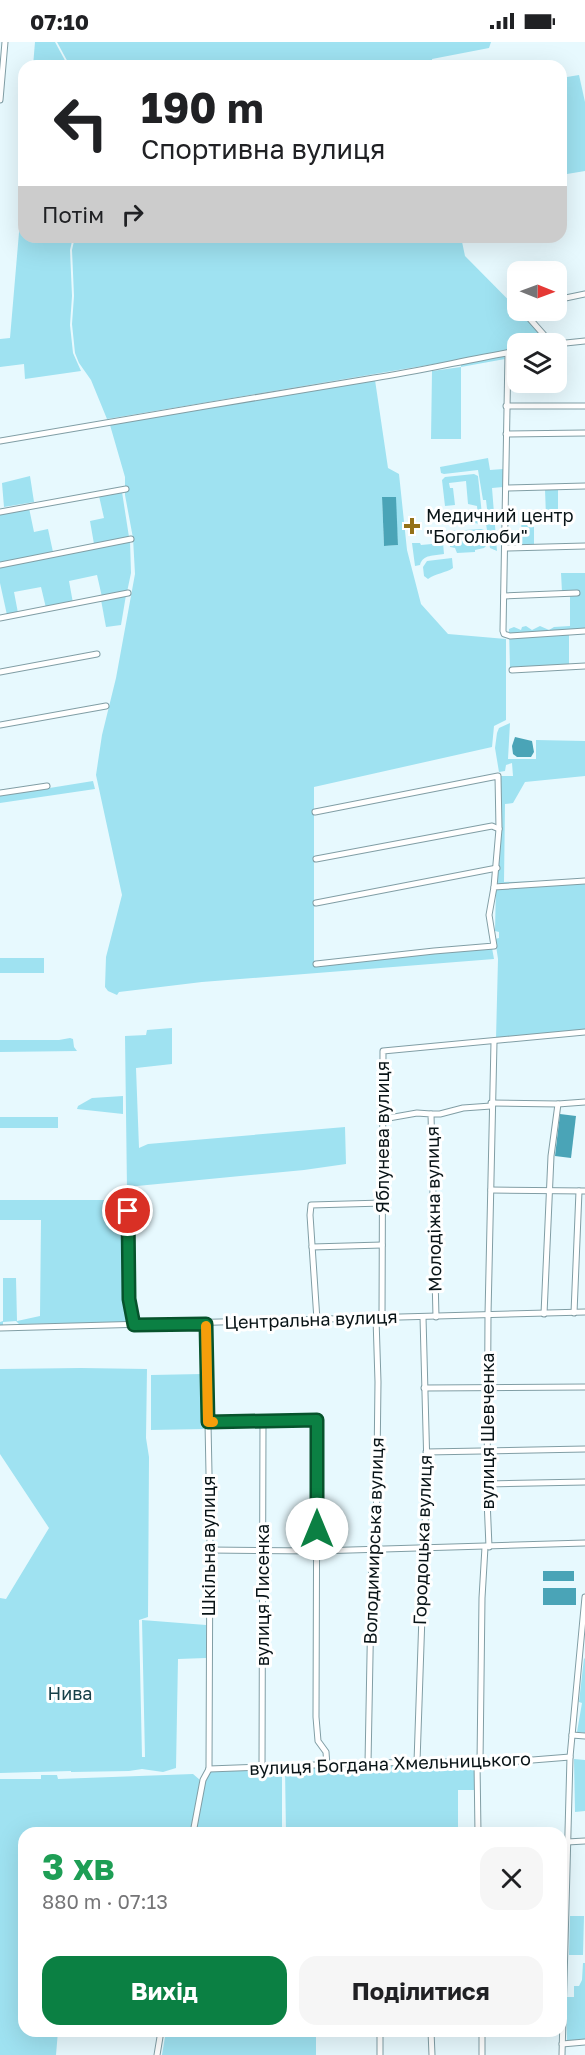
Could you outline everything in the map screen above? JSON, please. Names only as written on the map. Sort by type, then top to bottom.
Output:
[{"type":"street","points":[[0,100],[5,42]]},
{"type":"street","points":[[567,298],[585,294]]},
{"type":"street","points":[[532,321],[544,333]]},
{"type":"street","points":[[567,343],[585,341]]},
{"type":"street","points":[[0,441],[375,378],[507,353]]},
{"type":"street","points":[[507,379],[503,631],[506,635],[585,631]]},
{"type":"street","points":[[506,405],[585,406]]},
{"type":"street","points":[[506,434],[585,433]]},
{"type":"street","points":[[506,488],[585,486]]},
{"type":"street","points":[[0,512],[126,489]]},
{"type":"street","points":[[0,565],[131,539]]},
{"type":"street","points":[[505,548],[585,546]]},
{"type":"street","points":[[0,618],[128,593]]},
{"type":"street","points":[[504,596],[577,593]]},
{"type":"street","points":[[0,672],[97,654]]},
{"type":"street","points":[[512,669],[585,666]]},
{"type":"street","points":[[0,725],[106,706]]},
{"type":"street","points":[[315,812],[498,776],[499,829],[489,915],[494,946],[316,964]]},
{"type":"street","points":[[0,793],[47,786]]},
{"type":"street","points":[[316,859],[492,826],[499,829]]},
{"type":"street","points":[[316,903],[496,868]]},
{"type":"street","points":[[494,887],[585,881]]},
{"type":"street","name":"Яблунева вулиця","points":[[379,1318],[383,1203],[383,1052],[585,1032]]},
{"type":"street","name":"вулиця Шевченка","points":[[478,1827],[482,1598],[487,1547],[488,1315],[494,1042]]},
{"type":"street","points":[[431,1114],[491,1104],[585,1102]]},
{"type":"street","points":[[544,1314],[549,1190],[558,1104]]},
{"type":"street","name":"Молодіжна вулиця","points":[[383,1119],[417,1113],[431,1114],[436,1317]]},
{"type":"street","points":[[491,1190],[582,1191],[574,1312]]},
{"type":"street","points":[[317,1320],[311,1205],[383,1203]]},
{"type":"street","points":[[128,1211],[129,1299],[134,1325]]},
{"type":"street","points":[[312,1247],[382,1245]]},
{"type":"street","name":"Центральна вулиця","points":[[0,1328],[585,1312]]},
{"type":"street","name":"Городоцька вулиця","points":[[417,1762],[426,1452],[423,1317]]},
{"type":"street","name":"Володимирська вулиця","points":[[368,1763],[372,1549],[376,1545],[378,1479],[379,1318]]},
{"type":"street","name":"Шкільна вулиця","points":[[194,1827],[203,1780],[209,1769],[210,1550],[206,1324]]},
{"type":"street","points":[[424,1388],[585,1387]]},
{"type":"street","points":[[208,1422],[317,1420],[316,1717],[318,1741],[326,1752],[327,1766]]},
{"type":"street","name":"вулиця Лисенка","points":[[262,1768],[263,1421]]},
{"type":"street","points":[[426,1452],[585,1449]]},
{"type":"street","points":[[488,1484],[585,1482]]},
{"type":"street","points":[[210,1550],[317,1551],[585,1544]]},
{"type":"street","points":[[585,1597],[582,1656],[570,1757],[567,1842],[585,1841]]},
{"type":"street","points":[[572,1735],[585,1736]]},
{"type":"street","name":"вулиця Богдана Хмельницького","points":[[209,1769],[368,1763],[478,1762],[570,1757]]},
{"type":"street","points":[[157,2055],[160,2037]]},
{"type":"street","points":[[380,2037],[380,2055]]},
{"type":"street","points":[[431,2037],[432,2055]]},
{"type":"street","points":[[482,2037],[482,2055]]},
{"type":"street","points":[[562,2037],[562,2055]]},
{"type":"street","points":[[562,2044],[585,2042]]},
{"type":"green space","points":[[35,42],[55,42],[65,60],[34,60]]},
{"type":"green space","points":[[57,42],[491,42],[489,48],[432,60],[67,60]]},
{"type":"green space","points":[[579,75],[585,102],[585,171],[567,174],[567,77]]},
{"type":"green space","points":[[18,243],[72,243],[70,325],[73,353],[81,371],[25,379],[24,364],[0,367],[0,339],[10,338]]},
{"type":"green space","points":[[74,243],[462,243],[465,256],[507,298],[507,321],[529,321],[541,333],[507,333],[507,352],[107,419],[91,380],[75,353],[72,324]]},
{"type":"green space","points":[[503,355],[505,359],[461,367],[461,363]]},
{"type":"green space","points":[[461,367],[461,439],[431,439],[432,371]]},
{"type":"green space","points":[[375,380],[388,468],[399,474],[407,550],[421,604],[448,634],[506,639],[506,720],[494,726],[492,747],[314,787],[314,965],[492,948],[494,959],[202,982],[119,992],[117,995],[105,987],[106,957],[122,895],[96,775],[135,574],[133,538],[125,495],[125,477],[110,425]],"holes":[[[395,497],[398,545],[384,546],[382,498]]]},
{"type":"green space","points":[[488,458],[490,470],[503,469],[503,487],[492,488],[497,551],[490,548],[485,518],[488,517],[486,500],[483,500],[478,470],[444,474],[441,473],[440,467]]},
{"type":"green space","points":[[474,474],[478,476],[483,525],[475,523],[474,517],[478,517],[477,506],[468,504],[466,481],[449,483],[450,488],[453,488],[455,505],[445,506],[442,480],[445,477]]},
{"type":"green space","points":[[30,476],[34,502],[4,507],[2,483]]},
{"type":"green space","points":[[545,489],[558,489],[558,516],[546,516]]},
{"type":"green space","points":[[122,492],[129,537],[94,544],[90,521],[104,518],[99,496]]},
{"type":"green space","points":[[29,508],[34,532],[48,529],[53,552],[0,563],[0,514]]},
{"type":"green space","points":[[521,517],[534,517],[534,545],[522,545]]},
{"type":"green space","points":[[484,530],[486,546],[484,548],[475,550],[475,552],[457,553],[455,548],[450,547],[449,531]]},
{"type":"green space","points":[[130,541],[131,573],[127,592],[102,597],[97,575],[69,581],[73,603],[46,608],[41,587],[14,592],[18,613],[7,615],[0,583],[0,567]]},
{"type":"green space","points":[[412,543],[421,545],[443,543],[444,554],[426,557],[420,565],[415,566]]},
{"type":"green space","points":[[452,558],[453,568],[428,579],[424,576],[423,567],[427,561]]},
{"type":"green space","points":[[561,573],[585,573],[585,634],[569,635],[569,664],[510,668],[509,629],[514,627],[521,630],[526,626],[532,630],[540,626],[549,630],[554,627],[570,626],[570,595],[562,592]]},
{"type":"green space","points":[[126,595],[121,625],[106,627],[101,600]]},
{"type":"green space","points":[[510,723],[508,759],[536,759],[536,740],[585,741],[585,776],[525,782],[513,803],[505,804],[504,882],[585,880],[500,885],[497,882],[501,829],[500,776],[513,776],[512,763],[506,765],[505,771],[499,772],[495,748],[499,728]]},
{"type":"green space","points":[[93,781],[95,789],[0,803],[0,796]]},
{"type":"green space","points":[[585,882],[585,1031],[496,1039],[498,959],[495,939],[499,938],[499,932],[495,931],[496,887]]},
{"type":"green space","points":[[0,958],[44,958],[44,973],[0,973]]},
{"type":"green space","points":[[172,1028],[172,1064],[136,1068],[139,1148],[148,1144],[345,1127],[346,1164],[137,1186],[127,1189],[125,1036],[146,1035],[147,1030]]},
{"type":"green space","points":[[73,1039],[77,1051],[0,1052],[0,1040]]},
{"type":"green space","points":[[123,1096],[123,1114],[77,1109],[78,1106],[92,1098]]},
{"type":"green space","points":[[0,1117],[58,1117],[58,1128],[0,1128]]},
{"type":"green space","points":[[0,1200],[125,1200],[132,1323],[19,1324],[16,1321],[3,1322],[3,1325],[0,1325],[3,1321],[3,1278],[16,1278],[17,1321],[40,1316],[41,1220],[0,1220]]},
{"type":"green space","name":"Нива","points":[[0,1369],[147,1369],[148,1617],[139,1620],[142,1757],[145,1757],[142,1620],[206,1625],[206,1658],[178,1659],[176,1768],[163,1772],[142,1769],[0,1773],[0,1598],[6,1599],[49,1528],[0,1454]]},
{"type":"green space","points":[[202,1374],[204,1429],[151,1430],[151,1375]]},
{"type":"green space","points":[[584,1658],[585,1733],[577,1732],[582,1703],[579,1702]]},
{"type":"green space","points":[[574,1759],[585,1760],[585,1811],[575,1812]]},
{"type":"green space","points":[[474,1764],[475,1790],[458,1790],[458,1827],[286,1827],[285,1769]]},
{"type":"green space","points":[[282,1769],[282,1827],[197,1827],[205,1781],[210,1772]]},
{"type":"green space","points":[[193,1774],[200,1780],[191,1827],[18,1827],[18,2037],[58,2037],[56,2055],[0,2055],[0,1779],[41,1779],[41,1775],[57,1775],[58,1779]]},
{"type":"green space","points":[[570,1916],[584,1916],[583,1955],[569,1955]]},
{"type":"green space","points":[[583,1963],[585,1963],[585,2039],[567,2041],[567,1997],[574,1997],[574,1986],[579,1986],[582,1980]]},
{"type":"green space","points":[[165,2037],[316,2037],[316,2055],[162,2055]]},
{"type":"shaded area","points":[[382,497],[396,497],[398,545],[384,546]]},
{"type":"shaded area","points":[[515,737],[532,741],[534,752],[531,757],[517,757],[513,754],[512,746]]},
{"type":"shaded area","points":[[560,1114],[576,1116],[571,1158],[555,1156]]},
{"type":"shaded area","points":[[543,1571],[574,1571],[574,1581],[543,1581]]},
{"type":"shaded area","points":[[543,1588],[576,1588],[576,1605],[543,1605]]},
{"type":"slow traffic","points":[[206,1326],[208,1422],[213,1422]]},
{"type":"place","name":"Медичний центр \"Боголюби\"","points":[[412,526]]},
{"type":"route","points":[[128,1211],[129,1299],[134,1325],[206,1324],[208,1422],[317,1420],[317,1529]]}]
